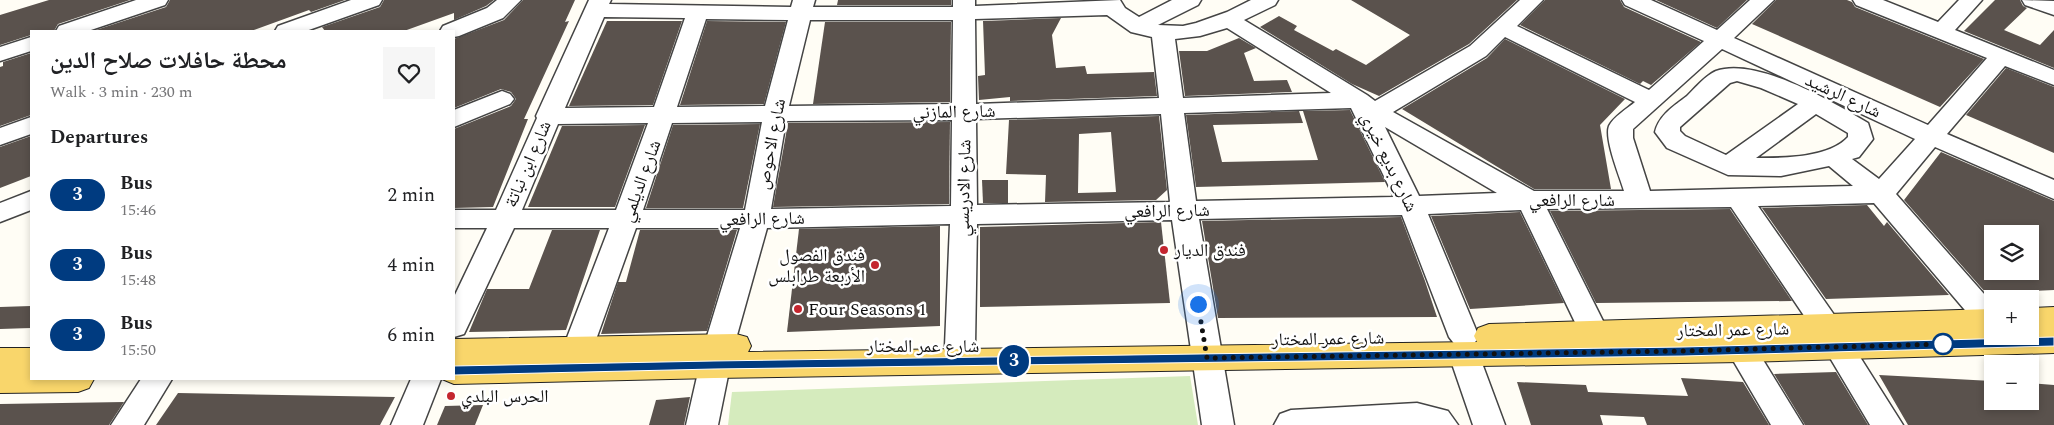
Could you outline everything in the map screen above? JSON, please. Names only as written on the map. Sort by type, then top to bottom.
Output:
[{"type":"main road","points":[[2039,319],[2054,318]]},
{"type":"main road","name":"شارع عمر المختار","points":[[455,351],[578,348],[716,355],[1464,346],[1742,350],[1833,337],[1984,322]]},
{"type":"main road","name":"شارع عمر المختار","points":[[1464,346],[1594,333],[2054,341]]},
{"type":"main road","name":"شارع عمر المختار","points":[[455,371],[716,355],[960,346],[1206,350]]},
{"type":"main road","points":[[0,360],[30,360]]},
{"type":"main road","points":[[0,380],[30,380]]},
{"type":"street","points":[[70,30],[157,0]]},
{"type":"street","points":[[289,30],[371,0]]},
{"type":"street","points":[[453,30],[495,13],[510,0]]},
{"type":"street","points":[[1190,0],[1159,14],[1151,29],[1172,106],[1184,211],[1218,425]]},
{"type":"street","points":[[598,5],[698,11],[803,7],[964,7],[1112,3],[1122,17],[1151,29],[1180,32],[1205,29],[1229,20],[1267,0]]},
{"type":"street","points":[[1365,105],[1478,51],[1532,0]]},
{"type":"street","name":"شارع الرشيد","points":[[1633,0],[2054,190]]},
{"type":"street","points":[[1640,200],[1620,132],[1621,127],[1763,0]]},
{"type":"street","points":[[1864,0],[2054,78]]},
{"type":"street","points":[[1942,32],[1971,0]]},
{"type":"street","points":[[2033,0],[2054,9]]},
{"type":"street","name":"شارع ابن نباتة","points":[[455,324],[505,219],[548,116],[598,5]]},
{"type":"street","name":"شارع الاحوص","points":[[702,425],[716,355],[756,219],[775,114],[803,7]]},
{"type":"street","name":"شارع الادريسي","points":[[960,346],[964,215],[964,7]]},
{"type":"street","name":"شارع الديلمي","points":[[578,348],[627,220],[698,11]]},
{"type":"street","name":"شارع بديع خيري","points":[[1229,20],[1365,105],[1411,206],[1464,346],[1489,425]]},
{"type":"street","points":[[1504,28],[1651,100]]},
{"type":"street","points":[[0,54],[30,44]]},
{"type":"street","points":[[1881,194],[2002,56]]},
{"type":"street","points":[[1737,74],[1761,79],[1838,115],[1859,129],[1861,139],[1850,151],[1832,156],[1815,162],[1781,167],[1728,166],[1676,142],[1667,132],[1670,124],[1722,76],[1737,74]]},
{"type":"street","points":[[455,119],[502,99]]},
{"type":"street","points":[[1728,166],[1814,104]]},
{"type":"street","points":[[1365,105],[1530,200],[1594,333]]},
{"type":"street","name":"شارع المازني","points":[[548,116],[965,112],[1172,106],[1365,105]]},
{"type":"street","points":[[0,137],[30,126]]},
{"type":"street","points":[[1832,156],[1881,194],[1984,312]]},
{"type":"street","name":"شارع الرافعي","points":[[455,219],[756,219],[1411,206],[1530,200],[1640,200],[1881,194]]},
{"type":"street","points":[[1739,198],[1833,337],[1887,425]]},
{"type":"street","points":[[1742,350],[1787,425]]},
{"type":"street","points":[[127,425],[156,380]]},
{"type":"street","points":[[407,425],[426,380]]},
{"type":"street","points":[[1290,425],[1291,423],[1417,416],[1437,420],[1442,425]]},
{"type":"green space","points":[[1190,376],[1198,425],[728,425],[732,392]]},
{"type":"building","points":[[49,0],[130,0],[58,24],[55,30],[30,30],[30,35],[0,45],[0,15]]},
{"type":"building","points":[[170,0],[345,0],[311,12],[309,10],[254,30],[96,30],[166,7]]},
{"type":"building","points":[[384,0],[494,0],[486,6],[454,20],[454,13],[407,30],[324,30],[322,27],[380,7]]},
{"type":"building","points":[[523,0],[575,0],[565,22],[569,21],[524,119],[528,119],[493,207],[455,208],[455,129],[511,106],[516,99],[511,92],[501,89],[455,108],[455,39],[504,20]]},
{"type":"building","points":[[838,0],[951,0],[951,5],[837,5]]},
{"type":"building","points":[[1351,0],[1517,0],[1469,44],[1379,96],[1352,84],[1260,27],[1279,16],[1297,26],[1294,30],[1333,51],[1336,49],[1366,65],[1410,35]]},
{"type":"building","points":[[1545,0],[1620,0],[1624,7],[1701,42],[1651,85],[1643,81],[1640,84],[1520,25]]},
{"type":"building","points":[[1656,0],[1747,0],[1717,28]]},
{"type":"building","points":[[1776,0],[1847,0],[1852,2],[1855,7],[1984,59],[1940,107],[1752,24]]},
{"type":"building","points":[[1995,0],[2020,0],[2023,6],[2027,8],[2004,30],[2040,45],[2054,30],[2054,68],[1964,31]]},
{"type":"building","points":[[1061,18],[1052,35],[1056,68],[1085,66],[1087,74],[1154,72],[1157,96],[1010,101],[1010,97],[979,100],[978,76],[985,75],[983,21]]},
{"type":"building","points":[[607,21],[682,21],[653,105],[569,106]]},
{"type":"building","points":[[707,21],[786,22],[764,104],[680,105]]},
{"type":"building","points":[[825,22],[951,22],[950,102],[813,104]]},
{"type":"building","points":[[1239,38],[1256,48],[1244,53],[1254,81],[1287,80],[1292,92],[1185,96],[1179,51],[1207,51]]},
{"type":"building","points":[[1505,39],[1625,99],[1600,125],[1611,189],[1534,189],[1402,109],[1487,58]]},
{"type":"building","points":[[30,53],[30,115],[0,126],[0,67],[3,66],[3,62]]},
{"type":"building","points":[[2006,68],[2054,87],[2054,153],[1966,115]]},
{"type":"building","points":[[1350,110],[1385,182],[1196,187],[1186,115],[1299,111],[1303,123],[1213,125],[1222,162],[1318,160],[1303,111]]},
{"type":"building","points":[[1159,116],[1167,190],[1156,200],[1045,202],[1046,175],[1006,174],[1009,120]],"holes":[[[1111,132],[1116,192],[1078,193],[1079,134]]]},
{"type":"building","points":[[950,122],[949,204],[773,207],[788,123]]},
{"type":"building","points":[[760,124],[743,208],[646,208],[673,125]]},
{"type":"building","points":[[645,125],[615,207],[528,207],[562,126]]},
{"type":"building","points":[[30,136],[30,176],[0,188],[0,147]]},
{"type":"building","points":[[1941,152],[2054,201],[2054,290],[1984,291],[1904,200]]},
{"type":"building","points":[[982,180],[1008,180],[1008,203],[983,203]]},
{"type":"building","points":[[1867,205],[1884,226],[1887,222],[1949,295],[1826,299],[1762,208]]},
{"type":"building","points":[[1730,209],[1792,301],[1596,303],[1550,211]]},
{"type":"building","points":[[1520,212],[1564,303],[1470,309],[1431,216]]},
{"type":"building","points":[[1401,217],[1437,317],[1218,318],[1202,221]]},
{"type":"building","points":[[1161,222],[1170,303],[980,307],[980,227]]},
{"type":"building","points":[[940,226],[940,326],[787,332],[799,229]]},
{"type":"building","points":[[552,230],[600,230],[566,330],[469,332],[487,289],[529,289]]},
{"type":"building","points":[[640,230],[737,230],[707,331],[601,334],[618,282],[626,282]]},
{"type":"building","points":[[30,306],[30,328],[0,329],[0,307]]},
{"type":"building","points":[[1836,372],[1868,425],[1805,425],[1774,374]]},
{"type":"building","points":[[1879,375],[1984,381],[1984,410],[2039,410],[2039,384],[2054,385],[2054,425],[1908,425]]},
{"type":"building","points":[[1681,378],[1743,382],[1769,425],[1647,425],[1644,417],[1600,415],[1603,425],[1531,425],[1517,382],[1586,385],[1588,392],[1688,396]]},
{"type":"building","points":[[178,393],[395,397],[380,425],[156,425]]},
{"type":"building","points":[[690,397],[684,425],[649,425],[656,400]]},
{"type":"building","points":[[124,402],[109,425],[0,425],[0,404]]},
{"type":"building","points":[[483,405],[475,425],[437,425],[445,406]]},
{"type":"bus line","name":"3","points":[[455,371],[714,365],[1742,350],[2054,341]]},
{"type":"place","name":"فندق الديار","points":[[1164,250]]},
{"type":"place","name":"فندق الفصول الأربعة طرابلس","points":[[875,265]]},
{"type":"place","name":"Four Seasons 1","points":[[798,309]]},
{"type":"place","name":"الحرس البلدي","points":[[451,396]]},
{"type":"route","points":[[1198,304],[1207,358],[1742,350],[1943,344]]}]
